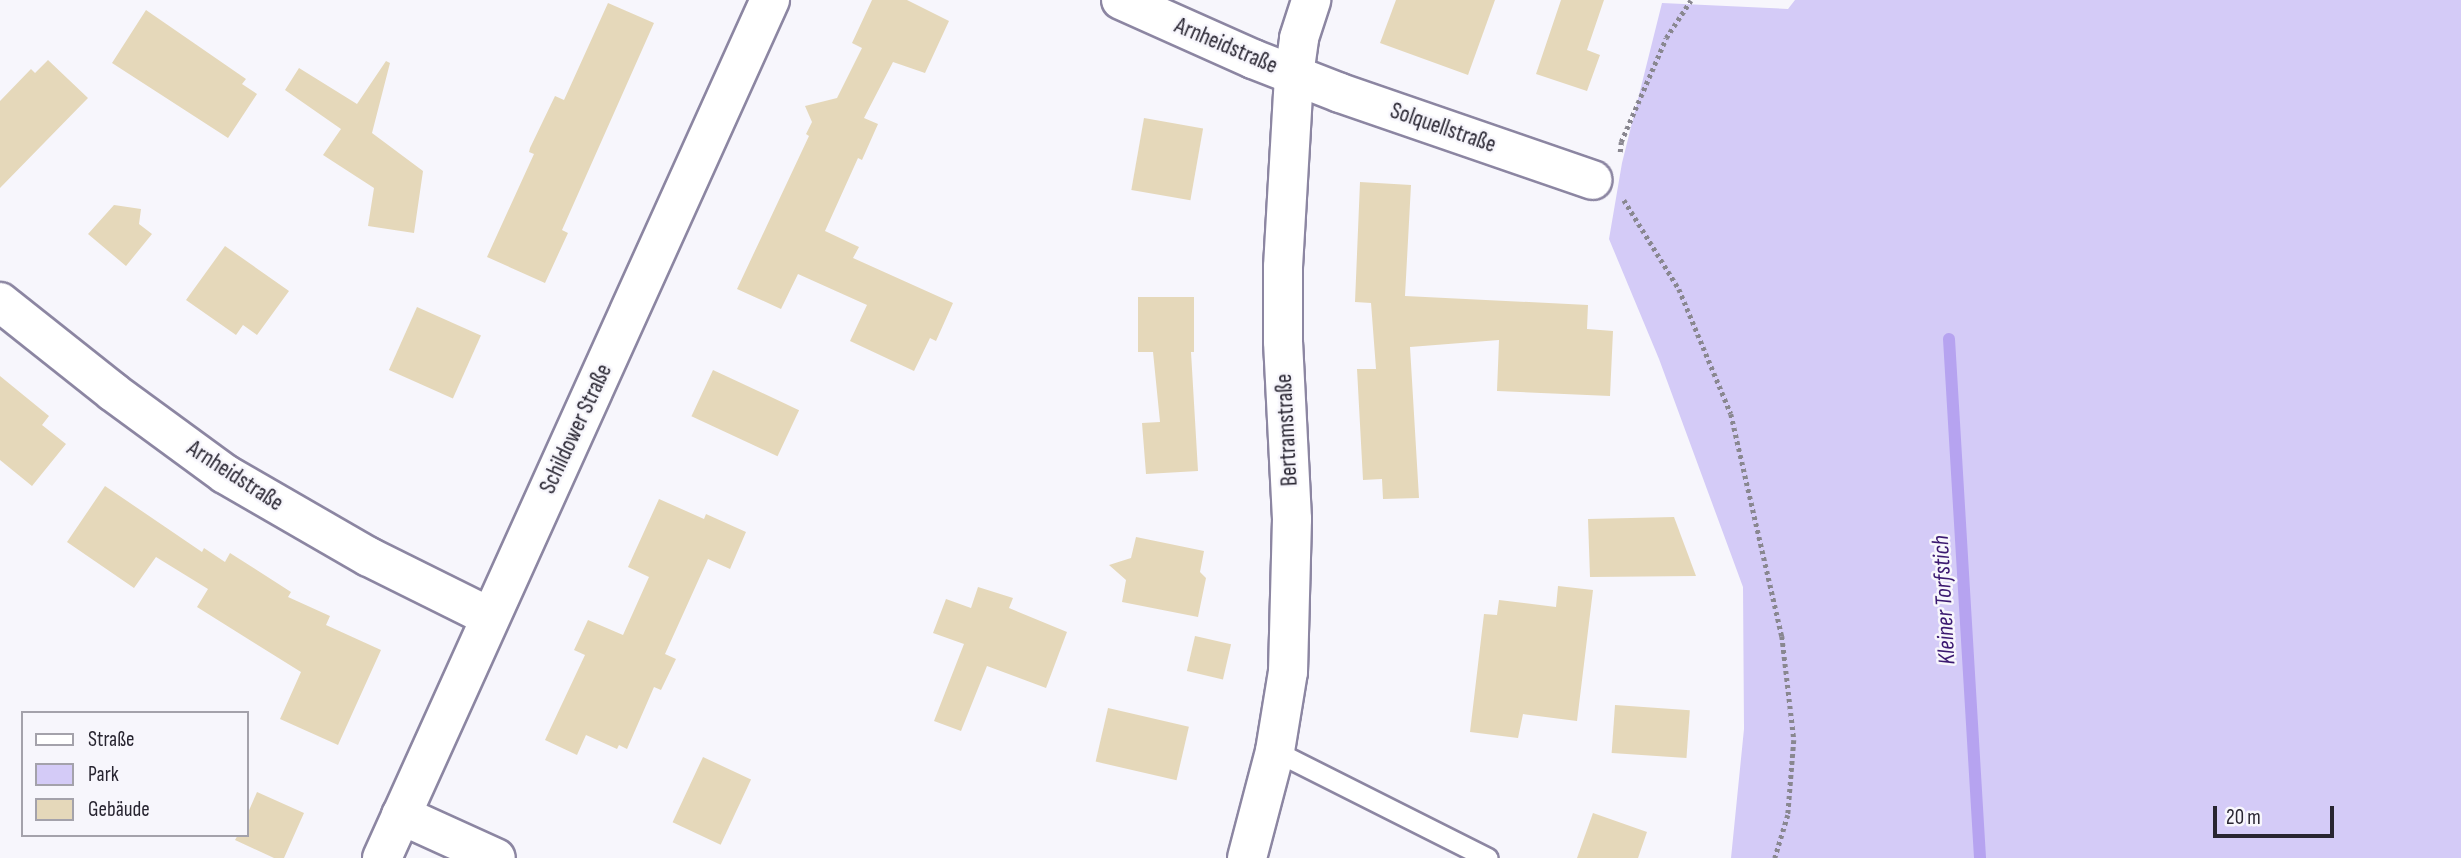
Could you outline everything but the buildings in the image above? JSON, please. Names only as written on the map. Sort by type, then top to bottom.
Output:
[{"type":"street","name":"Schildower Straße","points":[[382,858],[770,0]]},
{"type":"street","name":"Arnheidstraße","points":[[1121,0],[1294,75]]},
{"type":"street","name":"Bertramstraße","points":[[1247,858],[1275,751],[1288,672],[1292,519],[1283,317],[1294,75],[1299,38],[1311,0]]},
{"type":"street","name":"Solquellstraße","points":[[1294,75],[1609,178]]},
{"type":"street","name":"Arnheidstraße","points":[[0,302],[113,392],[225,474],[369,557],[491,617]]},
{"type":"street","points":[[401,815],[496,858]]},
{"type":"lane","points":[[1275,751],[1488,858]]},
{"type":"path","points":[[1691,0],[1666,38],[1621,142],[1609,178],[1678,289],[1731,414],[1782,636],[1794,740],[1788,815],[1775,858]]},
{"type":"green space","points":[[1795,0],[2461,0],[2461,858],[1731,858],[1744,729],[1743,587],[1659,359],[1609,239],[1622,163],[1662,3],[1788,9]]},
{"type":"waterway","name":"Kleiner Torfstich","points":[[1949,339],[1980,858]]}]
